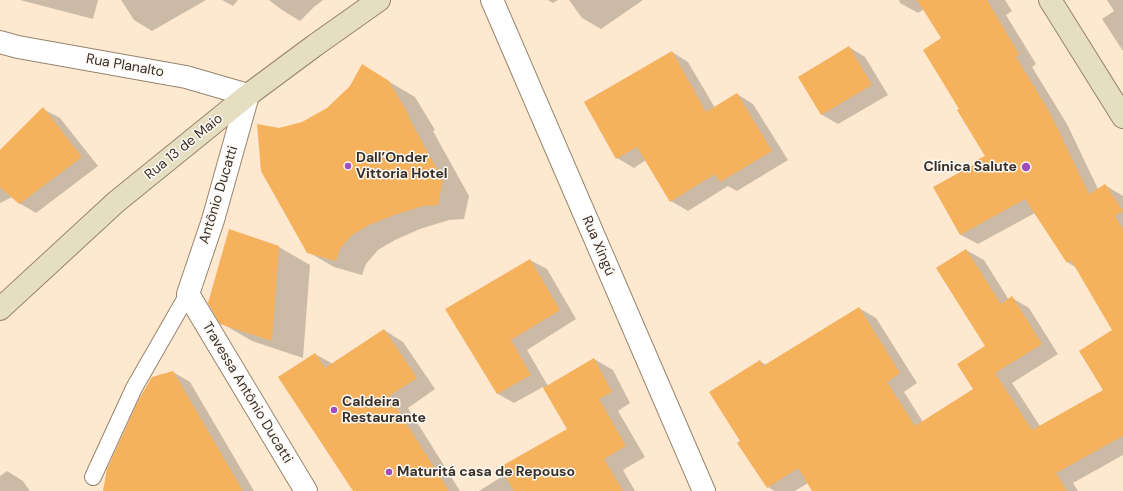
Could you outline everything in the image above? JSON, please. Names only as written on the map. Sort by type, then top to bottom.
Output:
[{"type":"main road","name":"Rua 13 de Maio","points":[[0,309],[116,202],[248,95],[379,0]]},
{"type":"main road","points":[[1050,0],[1123,117]]},
{"type":"street","name":"Rua Xingú","points":[[492,0],[704,491]]},
{"type":"street","name":"Rua Planalto","points":[[0,42],[186,77],[248,95]]},
{"type":"street","name":"Antônio Ducatti","points":[[188,294],[213,220],[248,95]]},
{"type":"street","name":"Travessa Antônio Ducatti","points":[[188,294],[306,491]]},
{"type":"lane","points":[[93,477],[134,388],[188,294]]},
{"type":"building","points":[[917,0],[987,0],[1019,54],[1016,57],[1050,113],[1089,194],[1105,184],[1123,211],[1115,216],[1123,229],[1123,436],[1056,473],[1067,491],[812,491],[798,468],[767,488],[737,443],[740,441],[709,392],[760,360],[763,366],[859,307],[900,373],[887,382],[915,426],[973,389],[957,364],[985,346],[936,268],[966,249],[1001,304],[1012,296],[1042,344],[995,373],[1032,430],[1103,390],[1079,351],[1112,330],[1071,260],[1067,263],[1025,199],[960,235],[933,187],[975,164],[974,161],[985,156],[957,110],[959,109],[923,50],[941,38]]},
{"type":"building","points":[[849,46],[872,85],[821,115],[798,77]]},
{"type":"building","points":[[672,51],[706,112],[737,93],[772,151],[720,182],[715,174],[670,202],[637,147],[616,159],[584,102]]},
{"type":"building","name":"Dall’Onder Vittoria Hotel","points":[[362,64],[389,81],[409,115],[408,116],[443,180],[438,205],[423,206],[369,225],[352,235],[340,249],[336,261],[307,253],[261,171],[257,124],[279,128],[302,122],[327,108],[350,86]]},
{"type":"building","points":[[43,107],[82,157],[19,204],[0,187],[0,150]]},
{"type":"building","points":[[229,229],[279,246],[272,341],[220,324],[208,303]]},
{"type":"building","points":[[530,259],[560,310],[511,340],[531,375],[497,394],[445,309]]},
{"type":"building","points":[[384,329],[417,378],[389,396],[449,491],[353,491],[278,377],[315,353],[325,368]]},
{"type":"building","points":[[594,358],[612,392],[599,399],[626,446],[604,459],[623,491],[514,491],[500,467],[567,429],[543,388]]},
{"type":"building","points":[[173,371],[243,491],[103,491],[107,469],[139,399],[152,377]]},
{"type":"place","name":"Dall’Onder Vittoria Hotel","points":[[348,166]]},
{"type":"place","name":"Clínica Salute","points":[[1026,167]]},
{"type":"place","name":"Caldeira Restaurante","points":[[334,410]]},
{"type":"place","name":"Maturitá casa de Repouso","points":[[389,472]]}]
